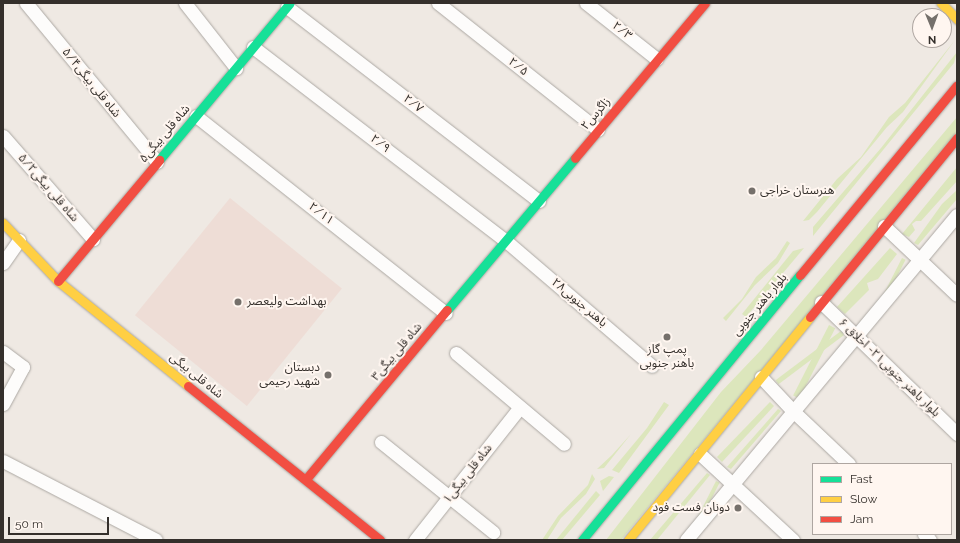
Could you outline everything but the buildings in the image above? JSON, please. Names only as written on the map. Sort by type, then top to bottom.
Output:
[{"type":"street","name":"شاه قلی بیگی۵/۴","points":[[26,3],[157,162]]},
{"type":"street","points":[[185,3],[236,68]]},
{"type":"street","name":"۲/۵","points":[[438,3],[598,130]]},
{"type":"street","name":"۲/۳","points":[[586,3],[657,60]]},
{"type":"street","name":"زاگرس۲","points":[[506,241],[705,3]]},
{"type":"street","points":[[941,3],[957,19]]},
{"type":"street","name":"شاه قلی بیگی۵","points":[[58,281],[289,5]]},
{"type":"street","name":"۲/۷","points":[[289,5],[539,201]]},
{"type":"street","name":"۲/۹","points":[[253,47],[506,241]]},
{"type":"street","name":"بلوار باهنر جنوبی","points":[[582,540],[957,86]]},
{"type":"street","name":"۲/۱۱","points":[[196,116],[445,313]]},
{"type":"street","name":"شاه قلی بیگی۵/۲","points":[[3,136],[93,239]]},
{"type":"street","points":[[628,540],[700,454],[821,302],[956,142]]},
{"type":"street","points":[[686,540],[957,215]]},
{"type":"street","name":"شاه قلی بیگی","points":[[3,223],[58,281],[380,540]]},
{"type":"street","points":[[884,226],[957,296]]},
{"type":"street","points":[[3,262],[19,240]]},
{"type":"street","name":"شاه قلی بیگی۳","points":[[306,479],[506,241]]},
{"type":"street","name":"باهنر جنوبی۲۸","points":[[506,241],[652,366]]},
{"type":"street","name":"بلوار باهنر جنوبی۲۱- اخلاق ۶","points":[[821,302],[957,434]]},
{"type":"street","points":[[3,352],[23,367],[3,404]]},
{"type":"street","points":[[456,353],[564,444]]},
{"type":"street","points":[[761,376],[793,412],[848,463]]},
{"type":"street","name":"شاه قلی بیگی۱","points":[[415,540],[520,408]]},
{"type":"street","points":[[382,442],[493,532]]},
{"type":"street","points":[[700,454],[793,540]]},
{"type":"street","points":[[3,461],[156,540]]},
{"type":"shaded area","name":"بهداشت ولیعصر","points":[[230,198],[342,289],[247,406],[135,315]]},
{"type":"green space","points":[[949,48],[903,112],[887,127],[817,212],[809,220],[803,221],[837,179],[861,157],[889,117],[905,103]]},
{"type":"green space","points":[[957,52],[954,63],[813,236],[813,227],[881,148]]},
{"type":"green space","points":[[957,117],[957,133],[621,540],[606,540],[721,392],[761,350]]},
{"type":"green space","points":[[957,167],[957,181],[921,221],[916,221],[912,224],[915,230],[909,237],[902,234]]},
{"type":"green space","points":[[957,190],[957,199],[918,245],[914,243],[942,204]]},
{"type":"green space","points":[[787,241],[790,243],[778,263],[755,285],[726,321],[723,318],[742,299],[756,277],[776,258]]},
{"type":"green space","points":[[804,248],[746,317],[742,314],[793,251]]},
{"type":"green space","points":[[890,248],[897,254],[878,279],[867,283],[869,290],[845,314],[837,307]]},
{"type":"green space","points":[[902,258],[906,260],[869,332],[865,330]]},
{"type":"green space","points":[[829,325],[835,328],[799,399],[793,395]]},
{"type":"green space","points":[[841,331],[844,335],[779,384],[776,380]]},
{"type":"green space","points":[[664,402],[669,405],[619,473],[612,470],[647,428]]},
{"type":"green space","points":[[770,402],[774,406],[722,462],[717,457]]},
{"type":"green space","points":[[778,409],[781,411],[731,469],[727,467]]},
{"type":"green space","points":[[631,434],[604,468],[597,469],[612,455]]},
{"type":"green space","points":[[707,473],[710,475],[657,540],[650,540]]},
{"type":"green space","points":[[592,474],[595,479],[586,494],[561,518],[547,540],[542,540],[558,516],[588,485]]},
{"type":"green space","points":[[609,476],[614,477],[603,491],[600,481]]},
{"type":"green space","points":[[716,481],[720,483],[690,540],[686,540]]},
{"type":"green space","points":[[596,491],[600,495],[562,540],[556,540]]},
{"type":"traffic: fast","points":[[159,160],[290,3]]},
{"type":"traffic: fast","points":[[447,310],[575,158]]},
{"type":"traffic: fast","points":[[582,540],[800,275]]},
{"type":"traffic: slow","points":[[941,3],[957,19]]},
{"type":"traffic: slow","points":[[3,223],[58,281],[188,386]]},
{"type":"traffic: slow","points":[[628,540],[810,317]]},
{"type":"traffic: jam","points":[[575,158],[705,3]]},
{"type":"traffic: jam","points":[[800,275],[957,85]]},
{"type":"traffic: jam","points":[[810,317],[957,138]]},
{"type":"traffic: jam","points":[[58,281],[159,160]]},
{"type":"traffic: jam","points":[[306,479],[447,310]]},
{"type":"traffic: jam","points":[[188,386],[380,540]]},
{"type":"place","name":"هنرستان خراجی","points":[[752,191]]},
{"type":"place","name":"بهداشت ولیعصر","points":[[238,302]]},
{"type":"place","name":"پمپ گاز باهنر جنوبی","points":[[667,337]]},
{"type":"place","name":"دبستان شهید رحیمی","points":[[328,375]]},
{"type":"place","name":"دونان فست فود","points":[[738,508]]}]
